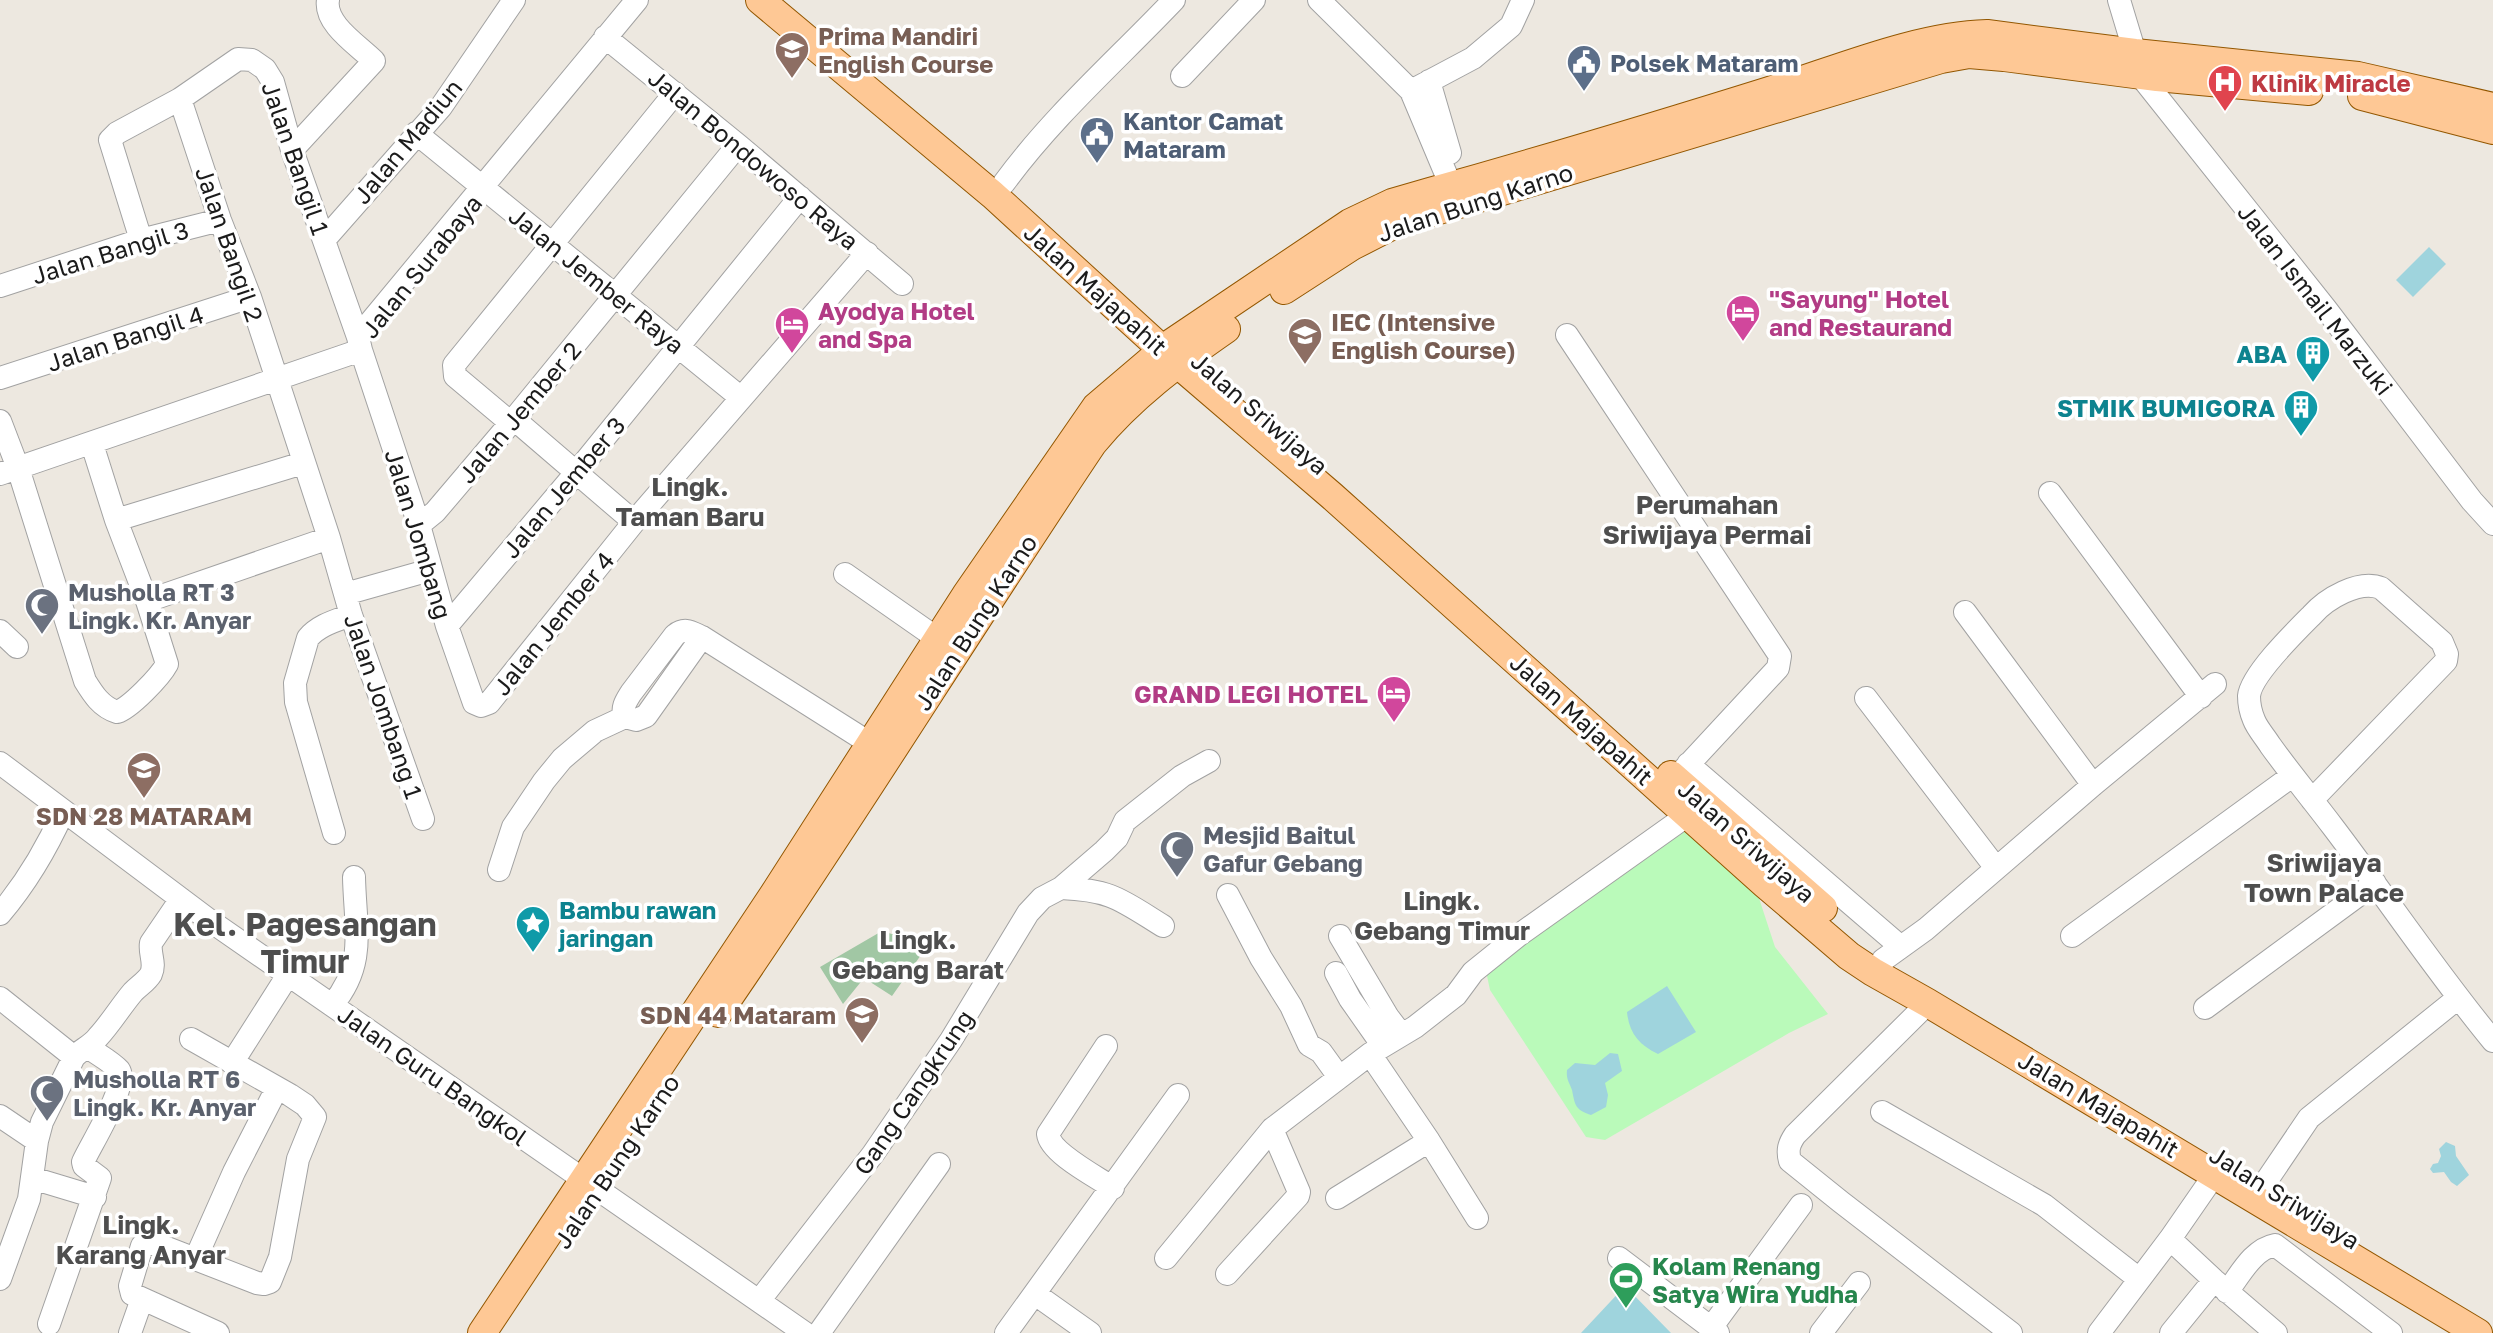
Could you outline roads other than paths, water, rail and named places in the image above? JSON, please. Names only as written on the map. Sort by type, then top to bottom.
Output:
[{"type":"main road","name":"Jalan Majapahit","points":[[760,0],[897,102],[993,195],[1177,351]]},
{"type":"main road","name":"Jalan Sriwijaya","points":[[789,0],[897,102],[1004,183],[1177,351],[1669,772],[1696,809],[1892,953],[2083,1085],[2265,1183],[2493,1323]]},
{"type":"main road","points":[[482,1333],[590,1183],[796,880],[871,744],[938,639],[975,601],[1096,407],[1350,223],[1396,213],[1457,184],[1640,140],[1897,61],[1950,37],[1987,34],[2137,64],[2314,82],[2493,130]]},
{"type":"main road","points":[[2314,82],[2358,76],[2493,107]]},
{"type":"main road","name":"Jalan Bung Karno","points":[[1396,213],[1640,140]]},
{"type":"main road","name":"Jalan Bung Karno","points":[[796,880],[975,601]]},
{"type":"main road","name":"Jalan Majapahit","points":[[1696,809],[1849,956],[1928,1003],[2083,1085],[2215,1174],[2478,1333]]},
{"type":"main road","name":"Jalan Bung Karno","points":[[501,1333],[590,1183]]},
{"type":"street","points":[[292,150],[374,61],[330,17],[328,0]]},
{"type":"street","name":"Jalan Madiun","points":[[324,240],[441,107],[514,0]]},
{"type":"street","name":"Jalan Surabaya","points":[[9,471],[277,384],[359,344],[637,0]]},
{"type":"street","points":[[1004,183],[1031,145],[1056,118],[1174,0]]},
{"type":"street","points":[[1182,76],[1254,0]]},
{"type":"street","points":[[1319,0],[1420,86],[1449,151],[1457,184]]},
{"type":"street","points":[[1420,86],[1473,58],[1511,26],[1523,0]]},
{"type":"street","points":[[2119,0],[2137,64]]},
{"type":"street","name":"Jalan Bondowoso Raya","points":[[605,37],[902,284]]},
{"type":"street","name":"Jalan Bangil 1","points":[[141,240],[110,140],[117,133],[180,99],[238,59],[252,60],[265,69],[273,82],[292,150],[359,344]]},
{"type":"street","name":"Jalan Ismail Marzuki","points":[[2137,64],[2472,501],[2493,524]]},
{"type":"street","points":[[1420,86],[1440,160],[1457,184]]},
{"type":"street","points":[[634,522],[455,376],[453,370],[675,93]]},
{"type":"street","name":"Jalan Bangil 2","points":[[180,99],[220,220],[250,297],[277,384]]},
{"type":"street","name":"Jalan Jember Raya","points":[[416,133],[740,397]]},
{"type":"street","name":"Jalan Jember 2","points":[[419,525],[435,512],[513,421],[738,145]]},
{"type":"street","name":"Jalan Jember 3","points":[[447,626],[800,197]]},
{"type":"street","name":"Jalan Bangil 3","points":[[0,286],[141,240],[220,220]]},
{"type":"street","name":"Jalan Jember 4","points":[[489,703],[634,522],[867,253]]},
{"type":"street","name":"Jalan Bangil 4","points":[[0,378],[250,297]]},
{"type":"street","points":[[1567,335],[1780,656],[1778,668],[1669,772],[1892,953],[1926,929],[2208,691],[2050,493]]},
{"type":"street","name":"Jalan Jombang","points":[[359,344],[474,703],[481,706],[489,703]]},
{"type":"street","name":"Jalan Jombang 1","points":[[277,384],[348,604],[423,819]]},
{"type":"street","points":[[0,421],[9,471],[85,681],[94,696],[112,711],[123,711],[161,673],[166,660],[92,444]]},
{"type":"street","points":[[116,520],[303,463]]},
{"type":"street","points":[[147,601],[329,538]]},
{"type":"street","name":"Jalan Jombang 1","points":[[348,604],[430,570]]},
{"type":"street","points":[[845,574],[938,639]]},
{"type":"street","points":[[2312,800],[2446,661],[2445,648],[2381,588],[2374,585],[2365,585],[2322,603],[2263,670],[2250,690],[2254,720],[2292,776],[2493,1041]]},
{"type":"street","points":[[334,833],[296,702],[295,683],[308,638],[348,604]]},
{"type":"street","points":[[1965,612],[2093,785]]},
{"type":"street","points":[[499,870],[513,827],[544,781],[562,759],[595,731],[625,717],[624,703],[680,631],[687,630],[702,637],[871,744]]},
{"type":"street","points":[[1866,698],[1996,868]]},
{"type":"street","name":"Gang Cangkrung","points":[[759,1301],[873,1154],[1044,900],[1114,841],[1125,821],[1182,776],[1209,761]]},
{"type":"street","name":"Jalan Guru Bangkol","points":[[0,763],[288,975],[759,1301],[777,1325],[805,1333]]},
{"type":"street","points":[[2072,936],[2292,776]]},
{"type":"street","points":[[1166,1258],[1280,1123],[1339,1077],[1415,1027],[1456,995],[1473,972],[1493,955],[1696,809]]},
{"type":"street","points":[[0,914],[35,868],[63,812]]},
{"type":"street","points":[[332,1005],[352,975],[357,959],[354,877]]},
{"type":"street","points":[[2205,1008],[2375,883]]},
{"type":"street","points":[[1044,900],[1092,889],[1120,898],[1163,926]]},
{"type":"street","points":[[1228,895],[1291,1006],[1309,1045],[1321,1052],[1339,1077]]},
{"type":"street","points":[[0,1279],[29,1199],[42,1122],[82,1052],[149,977],[153,943],[181,899]]},
{"type":"street","points":[[1340,936],[1388,1017],[1385,1045]]},
{"type":"street","points":[[1336,973],[1350,999],[1385,1045],[1429,1141],[1477,1218]]},
{"type":"street","points":[[232,1063],[288,975]]},
{"type":"street","points":[[0,998],[82,1052],[119,1070],[121,1079],[107,1116],[83,1162],[100,1178],[49,1324]]},
{"type":"street","points":[[2265,1183],[2309,1118],[2458,998]]},
{"type":"street","points":[[1928,1003],[1795,1135],[1788,1154],[1790,1161],[1841,1202],[2011,1333]]},
{"type":"street","points":[[191,1039],[305,1105],[315,1117],[298,1159],[280,1257],[270,1282],[257,1283],[151,1242],[139,1252],[130,1286],[132,1294],[218,1333]]},
{"type":"street","points":[[1106,1046],[1048,1138],[1055,1149],[1113,1188]]},
{"type":"street","points":[[195,1260],[234,1172],[277,1088]]},
{"type":"street","points":[[1006,1333],[1178,1095]]},
{"type":"street","points":[[1882,1112],[2044,1205],[2139,1279]]},
{"type":"street","points":[[0,1116],[37,1141]]},
{"type":"street","points":[[1227,1274],[1298,1196],[1280,1123]]},
{"type":"street","points":[[1337,1198],[1429,1141]]},
{"type":"street","points":[[819,1333],[939,1164]]},
{"type":"street","points":[[2099,1333],[2215,1174]]},
{"type":"street","points":[[32,1178],[95,1197]]},
{"type":"street","points":[[1619,1258],[1714,1330],[1801,1205]]},
{"type":"street","points":[[2170,1239],[2262,1328]]},
{"type":"street","points":[[2171,1333],[2257,1253],[2275,1245],[2391,1333]]},
{"type":"street","points":[[1821,1333],[1859,1283]]},
{"type":"street","points":[[1035,1294],[1090,1333]]},
{"type":"street","points":[[130,1333],[138,1298]]},
{"type":"water","points":[[2429,247],[2446,264],[2413,297],[2396,280]]},
{"type":"water","points":[[1667,986],[1696,1032],[1658,1054],[1636,1038],[1627,1012]]},
{"type":"water","points":[[1610,1053],[1618,1054],[1622,1071],[1605,1083],[1608,1095],[1606,1107],[1591,1115],[1577,1106],[1567,1070],[1575,1063],[1595,1065]]},
{"type":"water","points":[[2446,1142],[2455,1146],[2456,1156],[2469,1175],[2457,1186],[2444,1172],[2433,1173],[2430,1169],[2438,1163],[2441,1156],[2439,1149]]},
{"type":"water","name":"Kolam Renang Satya Wira Yudha","points":[[1625,1286],[1671,1333],[1581,1333]]},
{"type":"place","name":"Prima Mandiri English Course","points":[[792,80]]},
{"type":"place","name":"Polsek Mataram","points":[[1584,93]]},
{"type":"place","name":"Klinik Miracle","points":[[2225,113]]},
{"type":"place","name":"Kantor Camat Mataram","points":[[1097,165]]},
{"type":"place","name":"\"Sayung\" Hotel and Restaurand","points":[[1743,343]]},
{"type":"place","name":"Ayodya Hotel and Spa","points":[[792,355]]},
{"type":"place","name":"IEC (Intensive English Course)","points":[[1305,366]]},
{"type":"place","name":"ABA","points":[[2313,384]]},
{"type":"place","name":"STMIK BUMIGORA","points":[[2301,438]]},
{"type":"place","name":"Musholla RT 3 Lingk. Kr. Anyar","points":[[42,636]]},
{"type":"place","name":"GRAND LEGI HOTEL","points":[[1394,724]]},
{"type":"place","name":"SDN 28 MATARAM","points":[[144,800]]},
{"type":"place","name":"Mesjid Baitul Gafur Gebang","points":[[1177,879]]},
{"type":"place","name":"Bambu rawan jaringan","points":[[533,954]]},
{"type":"place","name":"SDN 44 Mataram","points":[[862,1045]]},
{"type":"place","name":"Musholla RT 6 Lingk. Kr. Anyar","points":[[47,1123]]},
{"type":"place","name":"Kolam Renang Satya Wira Yudha","points":[[1626,1310]]},
{"type":"district","name":"Lingk. Taman Baru","points":[[690,501]]},
{"type":"district","name":"Perumahan Sriwijaya Permai","points":[[1707,519]]},
{"type":"district","name":"Sriwijaya Town Palace","points":[[2324,877]]},
{"type":"district","name":"Lingk. Gebang Timur","points":[[1442,915]]},
{"type":"district","name":"Kel. Pagesangan Timur","points":[[305,942]]},
{"type":"district","name":"Lingk. Gebang Barat","points":[[918,954]]},
{"type":"district","name":"Lingk. Karang Anyar","points":[[141,1239]]}]
